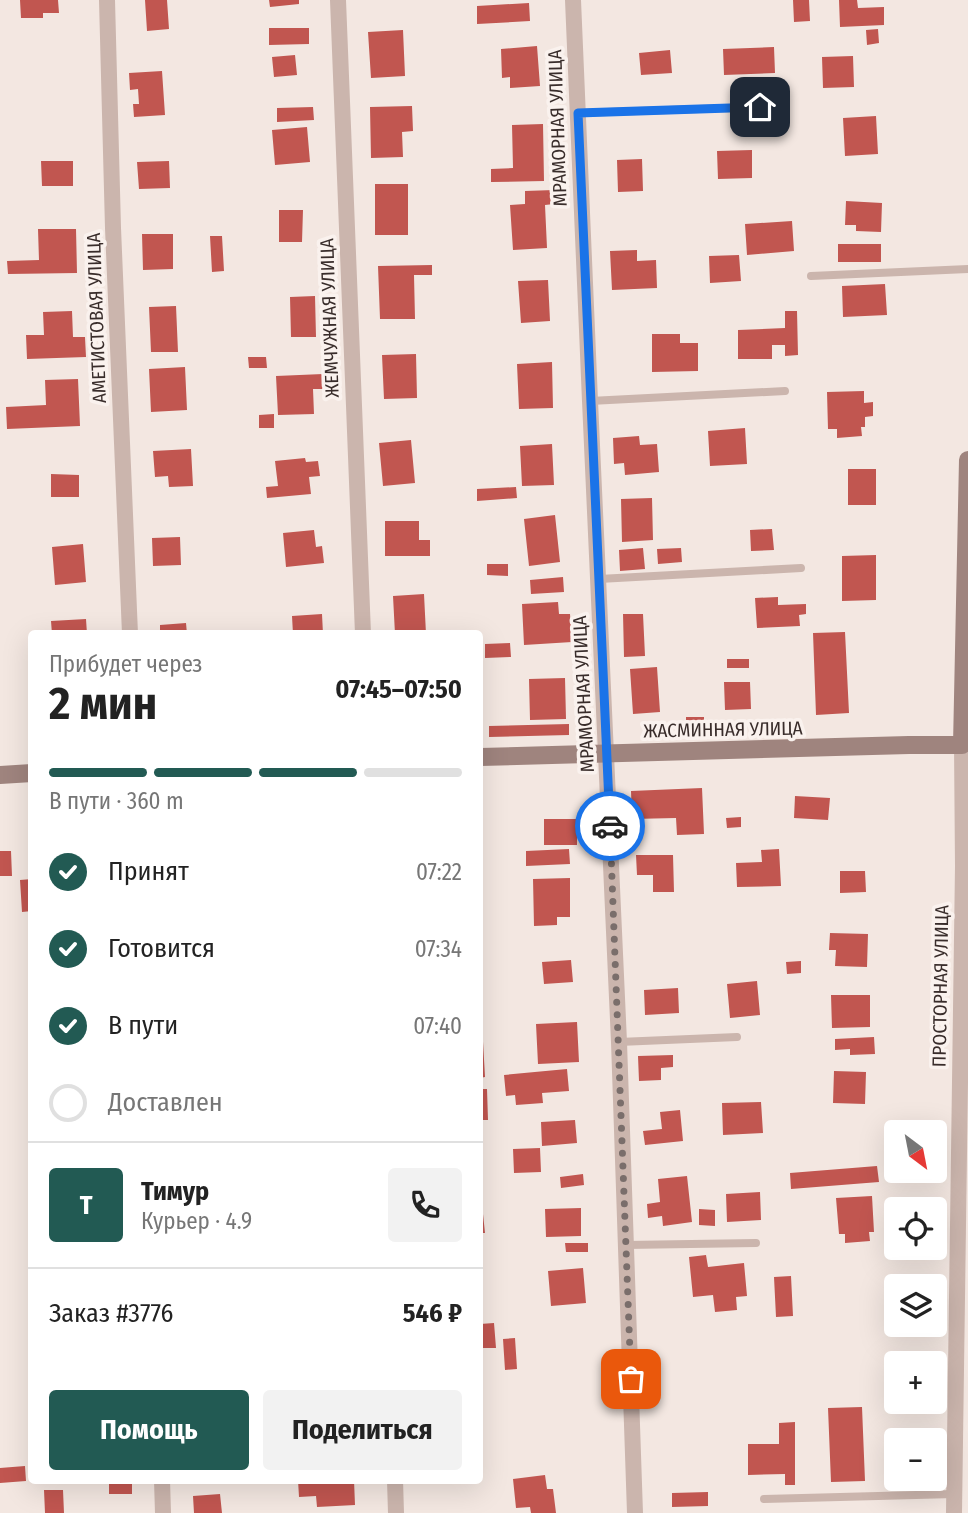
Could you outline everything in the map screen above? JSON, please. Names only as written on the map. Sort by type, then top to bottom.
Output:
[{"type":"street","name":"АМЕТИСТОВАЯ УЛИЦА","points":[[107,0],[113,228],[130,630]]},
{"type":"street","name":"ЖЕМЧУЖНАЯ УЛИЦА","points":[[338,0],[363,630]]},
{"type":"street","name":"МРАМОРНАЯ УЛИЦА","points":[[573,0],[619,1042],[635,1513]]},
{"type":"street","name":"ПРОСТОРНАЯ УЛИЦА","points":[[954,1513],[968,460]]},
{"type":"street","name":"ЖАСМИННАЯ УЛИЦА","points":[[483,757],[965,745]]},
{"type":"street","points":[[0,775],[28,774]]},
{"type":"street","points":[[162,1484],[163,1513]]},
{"type":"street","points":[[395,1484],[396,1513]]},
{"type":"lane","points":[[578,113],[760,107]]},
{"type":"lane","points":[[811,276],[968,269]]},
{"type":"lane","points":[[590,401],[785,391]]},
{"type":"lane","points":[[598,579],[801,568]]},
{"type":"lane","points":[[619,1042],[737,1037]]},
{"type":"lane","points":[[626,1245],[756,1243]]},
{"type":"lane","points":[[764,1499],[954,1494]]},
{"type":"building","points":[[20,0],[58,0],[59,13],[43,13],[43,18],[21,18]]},
{"type":"building","points":[[145,0],[167,0],[169,29],[147,31]]},
{"type":"building","points":[[269,0],[299,0],[299,4],[270,7]]},
{"type":"building","points":[[793,0],[809,0],[810,21],[794,22]]},
{"type":"building","points":[[839,0],[857,0],[858,8],[884,7],[884,25],[840,27]]},
{"type":"building","points":[[529,3],[530,21],[477,24],[477,6]]},
{"type":"building","points":[[269,28],[309,28],[309,44],[269,45]]},
{"type":"building","points":[[878,29],[879,43],[867,45],[866,30]]},
{"type":"building","points":[[403,30],[405,76],[371,78],[368,32]]},
{"type":"building","points":[[537,46],[540,86],[510,88],[510,77],[502,78],[501,49]]},
{"type":"building","points":[[774,47],[775,73],[724,75],[723,49]]},
{"type":"building","points":[[670,50],[672,73],[641,75],[639,53]]},
{"type":"building","points":[[295,55],[297,75],[274,77],[272,57]]},
{"type":"building","points":[[853,56],[854,87],[823,88],[822,57]]},
{"type":"building","points":[[162,71],[165,115],[134,117],[133,104],[139,104],[138,89],[130,90],[129,73]]},
{"type":"building","points":[[412,106],[413,131],[402,132],[403,157],[371,158],[370,107]]},
{"type":"building","points":[[313,107],[314,120],[277,122],[277,108]]},
{"type":"building","points":[[876,116],[878,154],[845,156],[843,118]]},
{"type":"building","points":[[543,124],[544,181],[491,182],[491,169],[513,168],[512,125]]},
{"type":"building","points":[[307,127],[310,162],[275,165],[272,130]]},
{"type":"building","points":[[752,150],[752,178],[718,179],[717,151]]},
{"type":"building","points":[[642,159],[643,191],[618,192],[617,160]]},
{"type":"building","points":[[41,161],[73,161],[73,186],[42,186]]},
{"type":"building","points":[[169,161],[170,188],[139,189],[137,162]]},
{"type":"building","points":[[375,184],[408,184],[408,235],[375,235]]},
{"type":"building","points":[[554,190],[554,204],[545,205],[547,248],[513,250],[510,205],[525,204],[525,191]]},
{"type":"building","points":[[846,201],[882,203],[881,232],[856,231],[856,225],[845,225]]},
{"type":"building","points":[[279,210],[303,210],[302,242],[279,242]]},
{"type":"building","points":[[792,221],[794,251],[747,255],[745,224]]},
{"type":"building","points":[[38,229],[76,229],[77,273],[8,274],[7,261],[39,260]]},
{"type":"building","points":[[142,234],[173,234],[173,269],[143,270]]},
{"type":"building","points":[[210,236],[222,236],[224,271],[212,272]]},
{"type":"building","points":[[838,244],[881,244],[881,262],[838,262]]},
{"type":"building","points":[[637,250],[637,261],[656,260],[657,288],[612,290],[610,251]]},
{"type":"building","points":[[739,255],[741,281],[710,283],[709,256]]},
{"type":"building","points":[[432,265],[432,275],[414,275],[415,319],[380,319],[378,266]]},
{"type":"building","points":[[548,280],[550,321],[521,323],[518,281]]},
{"type":"building","points":[[885,284],[887,315],[843,317],[842,286]]},
{"type":"building","points":[[315,296],[316,337],[291,337],[290,297]]},
{"type":"building","points":[[176,306],[178,352],[151,352],[149,307]]},
{"type":"building","points":[[72,311],[73,337],[85,337],[86,357],[27,359],[26,335],[44,335],[43,312]]},
{"type":"building","points":[[785,311],[797,311],[798,355],[785,356],[785,345],[772,345],[772,359],[738,359],[738,330],[785,328]]},
{"type":"building","points":[[652,334],[680,334],[680,343],[698,343],[698,371],[652,372]]},
{"type":"building","points":[[416,354],[417,398],[384,399],[382,355]]},
{"type":"building","points":[[248,357],[266,357],[267,368],[249,368]]},
{"type":"building","points":[[552,362],[553,408],[519,409],[517,364]]},
{"type":"building","points":[[185,367],[187,410],[151,412],[149,369]]},
{"type":"building","points":[[323,374],[324,389],[313,389],[314,414],[278,415],[276,376]]},
{"type":"building","points":[[78,379],[80,426],[7,429],[6,407],[46,405],[45,380]]},
{"type":"building","points":[[864,391],[864,403],[873,402],[873,416],[865,417],[865,427],[861,427],[862,436],[837,438],[837,429],[828,429],[827,392]]},
{"type":"building","points":[[274,414],[274,428],[259,428],[259,415]]},
{"type":"building","points":[[745,428],[747,464],[710,466],[708,431]]},
{"type":"building","points":[[639,436],[640,445],[657,444],[659,472],[625,475],[624,463],[614,464],[613,438]]},
{"type":"building","points":[[411,440],[415,483],[383,486],[379,443]]},
{"type":"building","points":[[552,444],[554,485],[522,486],[520,446]]},
{"type":"building","points":[[191,449],[193,486],[169,487],[168,476],[155,477],[153,451]]},
{"type":"building","points":[[305,458],[306,462],[318,461],[320,476],[309,477],[311,494],[267,498],[266,487],[278,486],[275,461]]},
{"type":"building","points":[[848,469],[876,469],[876,505],[848,505]]},
{"type":"building","points":[[51,474],[79,475],[79,497],[51,497]]},
{"type":"building","points":[[516,487],[517,498],[477,501],[477,489]]},
{"type":"building","points":[[652,498],[653,540],[622,542],[621,499]]},
{"type":"building","points":[[555,515],[560,562],[529,566],[524,519]]},
{"type":"building","points":[[385,521],[419,521],[419,540],[430,540],[430,556],[385,556]]},
{"type":"building","points":[[772,529],[774,550],[751,551],[750,530]]},
{"type":"building","points":[[314,530],[316,547],[322,546],[324,563],[286,567],[283,533]]},
{"type":"building","points":[[180,537],[181,565],[153,566],[152,538]]},
{"type":"building","points":[[83,544],[86,582],[55,585],[52,547]]},
{"type":"building","points":[[643,548],[645,569],[620,571],[619,550]]},
{"type":"building","points":[[681,548],[682,562],[658,564],[657,549]]},
{"type":"building","points":[[876,555],[876,600],[842,601],[842,556]]},
{"type":"building","points":[[487,564],[508,564],[508,576],[487,575]]},
{"type":"building","points":[[563,577],[564,592],[531,594],[530,580]]},
{"type":"building","points":[[424,594],[426,630],[395,630],[393,596]]},
{"type":"building","points":[[778,597],[778,605],[806,604],[806,614],[799,615],[800,626],[757,628],[755,598]]},
{"type":"building","points":[[558,602],[559,614],[570,614],[572,642],[524,645],[522,604]]},
{"type":"building","points":[[322,614],[323,630],[293,630],[292,616]]},
{"type":"building","points":[[623,614],[643,614],[645,656],[624,657]]},
{"type":"building","points":[[86,619],[87,630],[52,630],[51,621]]},
{"type":"building","points":[[186,623],[187,630],[160,630],[160,625]]},
{"type":"building","points":[[845,632],[849,713],[816,715],[813,633]]},
{"type":"building","points":[[510,643],[511,657],[485,658],[485,644]]},
{"type":"building","points":[[727,659],[749,659],[749,668],[727,668]]},
{"type":"building","points":[[657,667],[660,712],[633,714],[630,669]]},
{"type":"building","points":[[565,678],[566,719],[530,720],[529,679]]},
{"type":"building","points":[[724,682],[750,682],[751,709],[725,710]]},
{"type":"building","points":[[686,717],[704,717],[704,726],[686,726]]},
{"type":"building","points":[[569,724],[569,735],[489,737],[489,726]]},
{"type":"building","points":[[702,788],[704,834],[677,835],[676,818],[632,819],[631,791]]},
{"type":"building","points":[[795,796],[830,798],[828,820],[794,818]]},
{"type":"building","points":[[741,817],[741,827],[727,828],[726,818]]},
{"type":"building","points":[[544,819],[577,819],[577,845],[544,845]]},
{"type":"building","points":[[569,849],[570,864],[526,866],[526,851]]},
{"type":"building","points":[[779,849],[781,886],[737,887],[736,863],[762,862],[761,850]]},
{"type":"building","points":[[0,851],[11,851],[12,876],[0,876]]},
{"type":"building","points":[[636,855],[673,855],[674,892],[653,892],[653,875],[637,875]]},
{"type":"building","points":[[840,871],[865,871],[866,892],[840,893]]},
{"type":"building","points":[[570,878],[570,917],[557,917],[557,925],[534,926],[533,879]]},
{"type":"building","points":[[28,879],[28,911],[22,912],[20,880]]},
{"type":"building","points":[[830,933],[868,934],[867,967],[835,966],[836,950],[829,950]]},
{"type":"building","points":[[571,960],[573,982],[544,984],[542,962]]},
{"type":"building","points":[[801,961],[801,973],[787,974],[786,962]]},
{"type":"building","points":[[757,981],[760,1015],[730,1018],[727,984]]},
{"type":"building","points":[[678,988],[679,1013],[645,1015],[644,990]]},
{"type":"building","points":[[831,995],[870,995],[870,1027],[832,1028]]},
{"type":"building","points":[[577,1022],[579,1062],[538,1064],[536,1024]]},
{"type":"building","points":[[874,1037],[875,1054],[850,1055],[850,1049],[835,1050],[835,1039]]},
{"type":"building","points":[[483,1042],[485,1077],[483,1077]]},
{"type":"building","points":[[673,1055],[673,1067],[661,1068],[661,1080],[639,1081],[638,1056]]},
{"type":"building","points":[[567,1069],[569,1091],[542,1093],[543,1103],[516,1105],[515,1095],[506,1096],[504,1075]]},
{"type":"building","points":[[834,1071],[866,1072],[865,1104],[833,1103]]},
{"type":"building","points":[[483,1089],[487,1089],[488,1120],[483,1120]]},
{"type":"building","points":[[761,1102],[763,1133],[723,1135],[722,1103]]},
{"type":"building","points":[[680,1110],[683,1141],[645,1145],[643,1131],[662,1129],[660,1112]]},
{"type":"building","points":[[575,1120],[577,1143],[542,1146],[541,1122]]},
{"type":"building","points":[[540,1148],[541,1172],[514,1173],[513,1149]]},
{"type":"building","points":[[877,1166],[879,1182],[791,1189],[790,1173]]},
{"type":"building","points":[[583,1174],[584,1185],[561,1188],[560,1177]]},
{"type":"building","points":[[687,1176],[692,1222],[663,1226],[662,1216],[648,1218],[647,1204],[660,1202],[658,1179]]},
{"type":"building","points":[[760,1192],[761,1220],[727,1222],[726,1194]]},
{"type":"building","points":[[872,1196],[874,1232],[869,1232],[870,1241],[845,1243],[845,1234],[839,1234],[836,1198]]},
{"type":"building","points":[[581,1208],[581,1236],[546,1237],[545,1209]]},
{"type":"building","points":[[699,1209],[715,1210],[715,1226],[699,1225]]},
{"type":"building","points":[[565,1243],[588,1243],[588,1252],[566,1252]]},
{"type":"building","points":[[706,1255],[708,1267],[744,1263],[747,1296],[736,1297],[737,1310],[715,1312],[713,1295],[693,1297],[689,1257]]},
{"type":"building","points":[[583,1268],[586,1303],[551,1306],[548,1271]]},
{"type":"building","points":[[791,1276],[793,1316],[776,1317],[774,1277]]},
{"type":"building","points":[[494,1323],[496,1348],[483,1348],[483,1324]]},
{"type":"building","points":[[515,1338],[517,1369],[505,1370],[503,1339]]},
{"type":"building","points":[[862,1407],[865,1481],[831,1482],[828,1408]]},
{"type":"building","points":[[795,1422],[795,1485],[785,1485],[785,1474],[748,1475],[748,1444],[779,1444],[779,1423]]},
{"type":"building","points":[[25,1466],[26,1481],[0,1483],[0,1468]]},
{"type":"building","points":[[545,1475],[547,1489],[553,1489],[556,1513],[531,1513],[530,1507],[516,1508],[513,1479]]},
{"type":"building","points":[[109,1484],[132,1484],[132,1494],[109,1494]]},
{"type":"building","points":[[298,1484],[354,1484],[355,1505],[317,1507],[316,1496],[299,1497]]},
{"type":"building","points":[[44,1490],[63,1490],[64,1513],[45,1513]]},
{"type":"building","points":[[708,1492],[708,1506],[672,1507],[672,1493]]},
{"type":"building","points":[[220,1494],[222,1513],[194,1513],[193,1496]]},
{"type":"way so far","points":[[610,826],[631,1379]]},
{"type":"route","points":[[610,826],[578,113],[760,107]]}]
